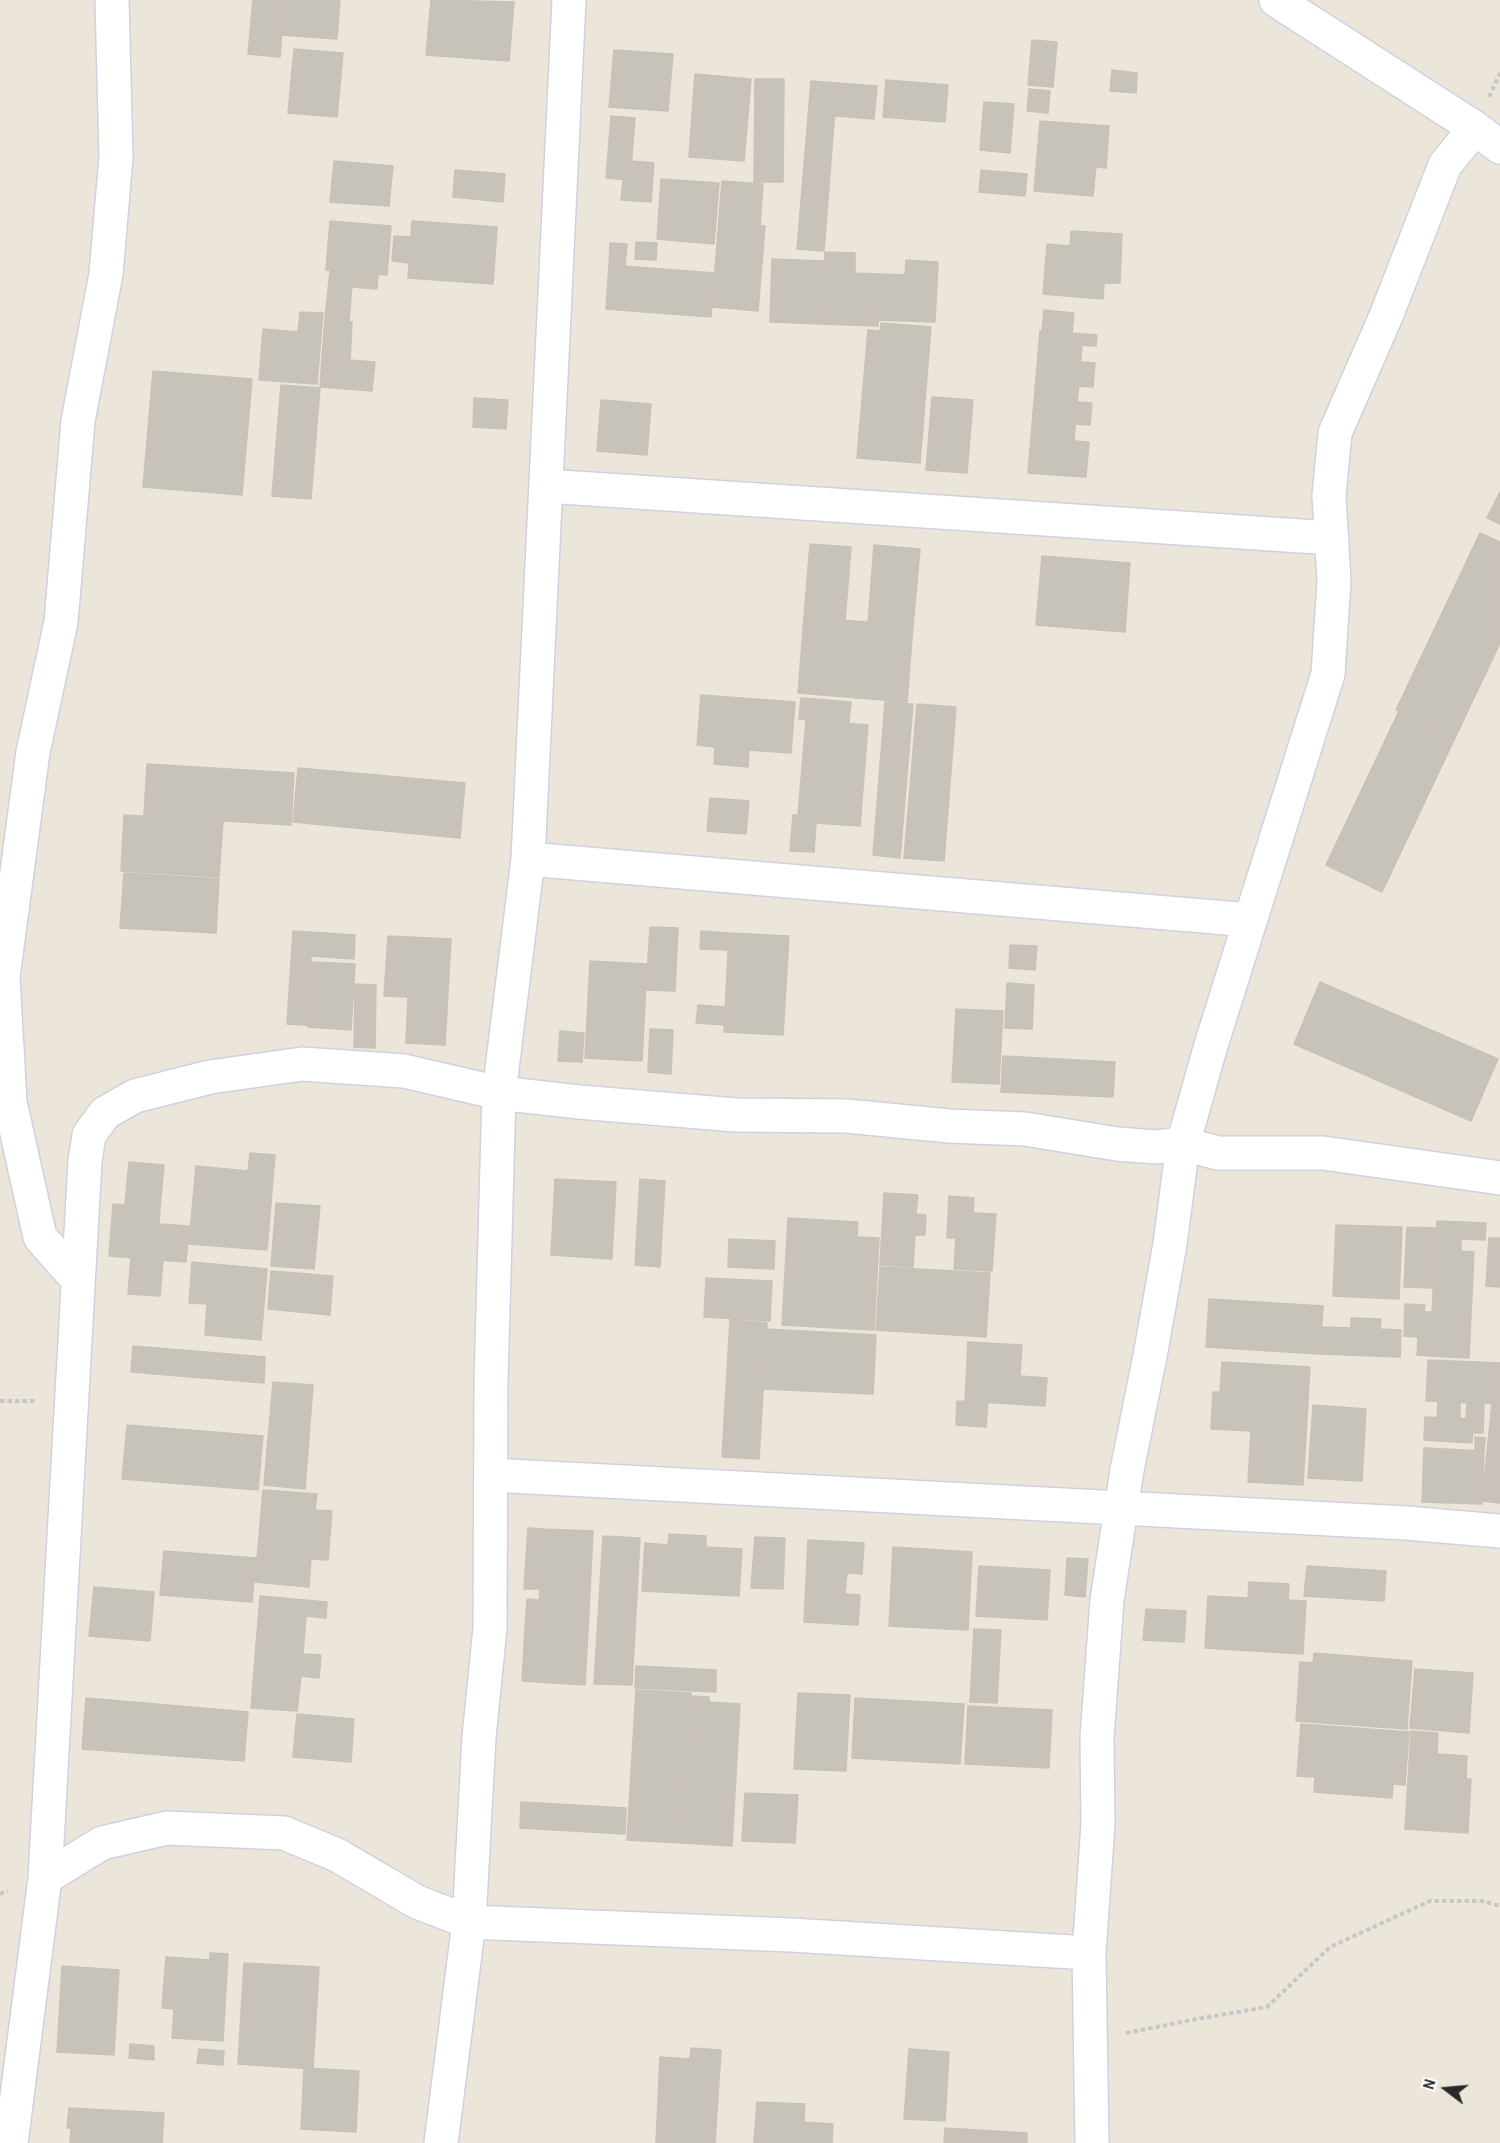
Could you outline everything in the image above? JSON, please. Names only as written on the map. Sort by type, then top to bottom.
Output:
[{"type":"street","points":[[77,1279],[40,1237],[10,1102],[3,976],[33,752],[61,622],[78,421],[106,274],[116,158],[112,0]]},
{"type":"street","points":[[441,2143],[469,1922],[479,1737],[490,1628],[491,1381],[499,1093],[528,859],[570,0]]},
{"type":"street","points":[[1276,0],[1475,128],[1500,147]]},
{"type":"street","points":[[1092,2143],[1089,1953],[1098,1824],[1097,1738],[1106,1611],[1121,1509],[1170,1244],[1184,1144],[1210,1045],[1328,674],[1334,581],[1329,496],[1335,433],[1386,316],[1445,165],[1475,128]]},
{"type":"street","points":[[546,486],[1332,538]]},
{"type":"street","points":[[528,859],[1250,920]]},
{"type":"street","points":[[11,2143],[45,1878],[85,1161],[89,1135],[105,1113],[135,1096],[210,1077],[302,1064],[404,1071],[499,1093],[736,1115],[847,1116],[949,1126],[1025,1130],[1135,1146],[1156,1147],[1184,1144],[1218,1153],[1323,1153],[1500,1178]]},
{"type":"street","points":[[491,1475],[1406,1523],[1500,1531]]},
{"type":"street","points":[[45,1878],[102,1843],[167,1828],[284,1833],[337,1855],[417,1902],[469,1922],[791,1935],[1089,1953]]},
{"type":"path","points":[[1090,2041],[1267,2007],[1330,1947],[1430,1901],[1482,1901],[1500,1906]]},
{"type":"building","points":[[253,0],[284,0],[280,57],[248,54]]},
{"type":"building","points":[[284,0],[340,0],[337,39],[281,35]]},
{"type":"building","points":[[431,0],[514,2],[509,61],[426,55]]},
{"type":"building","points":[[1032,40],[1057,42],[1053,87],[1028,85]]},
{"type":"building","points":[[294,49],[343,53],[337,117],[288,113]]},
{"type":"building","points":[[614,50],[673,54],[668,111],[609,107]]},
{"type":"building","points":[[1112,70],[1137,73],[1136,93],[1110,91]]},
{"type":"building","points":[[695,74],[751,79],[744,161],[689,157]]},
{"type":"building","points":[[755,79],[784,79],[783,182],[754,182]]},
{"type":"building","points":[[886,80],[948,85],[945,122],[883,117]]},
{"type":"building","points":[[811,81],[837,83],[824,251],[797,249]]},
{"type":"building","points":[[837,83],[877,86],[874,119],[835,116]]},
{"type":"building","points":[[1029,89],[1050,91],[1048,113],[1027,111]]},
{"type":"building","points":[[984,102],[1014,104],[1010,153],[980,150]]},
{"type":"building","points":[[611,116],[635,118],[630,180],[606,178]]},
{"type":"building","points":[[1040,121],[1109,126],[1106,168],[1096,167],[1093,196],[1034,191]]},
{"type":"building","points":[[334,161],[393,166],[389,206],[330,202]]},
{"type":"building","points":[[631,161],[654,163],[651,202],[621,200],[623,180],[630,180]]},
{"type":"building","points":[[455,170],[505,174],[503,202],[453,197]]},
{"type":"building","points":[[981,170],[1027,174],[1025,196],[979,192]]},
{"type":"building","points":[[661,179],[719,183],[714,244],[657,239]]},
{"type":"building","points":[[722,181],[763,184],[760,226],[765,226],[758,311],[712,307]]},
{"type":"building","points":[[330,221],[391,226],[387,275],[326,270]]},
{"type":"building","points":[[412,221],[497,227],[493,284],[408,278]]},
{"type":"building","points":[[1071,231],[1122,234],[1120,283],[1104,283],[1103,299],[1043,294],[1047,244],[1070,246]]},
{"type":"building","points":[[394,236],[411,237],[409,263],[392,261]]},
{"type":"building","points":[[636,242],[657,243],[656,260],[635,259]]},
{"type":"building","points":[[610,243],[627,244],[625,266],[609,265]]},
{"type":"building","points":[[825,252],[855,253],[855,273],[880,274],[878,326],[822,324]]},
{"type":"building","points":[[772,259],[824,261],[822,324],[770,322]]},
{"type":"building","points":[[906,260],[938,262],[935,322],[878,320],[880,274],[905,275]]},
{"type":"building","points":[[609,265],[714,273],[711,317],[606,309]]},
{"type":"building","points":[[330,271],[353,272],[349,322],[325,319]]},
{"type":"building","points":[[353,272],[378,274],[377,289],[352,287]]},
{"type":"building","points":[[1044,310],[1074,313],[1072,333],[1042,331]]},
{"type":"building","points":[[300,312],[323,313],[317,384],[259,380],[263,329],[298,332]]},
{"type":"building","points":[[325,319],[352,322],[350,361],[322,358]]},
{"type":"building","points":[[881,323],[931,327],[920,463],[857,458],[868,330],[880,331]]},
{"type":"building","points":[[1040,331],[1083,334],[1071,476],[1028,473]]},
{"type":"building","points":[[1083,334],[1097,335],[1096,346],[1082,345]]},
{"type":"building","points":[[322,358],[375,362],[372,391],[320,387]]},
{"type":"building","points":[[1081,362],[1095,363],[1093,387],[1079,386]]},
{"type":"building","points":[[153,371],[252,379],[242,495],[143,487]]},
{"type":"building","points":[[281,385],[320,388],[311,499],[272,496]]},
{"type":"building","points":[[932,397],[973,400],[967,473],[926,470]]},
{"type":"building","points":[[474,398],[508,400],[506,429],[473,427]]},
{"type":"building","points":[[601,400],[651,404],[647,455],[597,451]]},
{"type":"building","points":[[1077,402],[1092,403],[1090,425],[1076,424]]},
{"type":"building","points":[[1075,441],[1089,442],[1086,477],[1071,476]]},
{"type":"building","points":[[1500,492],[1500,524],[1487,518]]},
{"type":"building","points":[[1480,533],[1500,542],[1500,643],[1455,738],[1396,710]]},
{"type":"building","points":[[810,544],[851,547],[845,621],[804,617]]},
{"type":"building","points":[[874,545],[920,549],[913,626],[868,623]]},
{"type":"building","points":[[1042,556],[1130,563],[1125,632],[1036,625]]},
{"type":"building","points":[[804,617],[913,626],[907,702],[798,693]]},
{"type":"building","points":[[701,695],[795,702],[791,753],[749,750],[748,767],[714,764],[715,747],[697,745]]},
{"type":"building","points":[[801,698],[851,702],[849,722],[799,719]]},
{"type":"building","points":[[885,702],[913,704],[900,858],[873,855]]},
{"type":"building","points":[[917,704],[956,707],[944,861],[904,858]]},
{"type":"building","points":[[1399,711],[1455,738],[1382,892],[1326,865]]},
{"type":"building","points":[[806,720],[868,725],[860,826],[816,823],[814,852],[790,851],[793,815],[798,815]]},
{"type":"building","points":[[147,764],[294,773],[291,825],[144,816]]},
{"type":"building","points":[[298,768],[465,783],[460,838],[293,822]]},
{"type":"building","points":[[710,798],[749,801],[746,834],[707,831]]},
{"type":"building","points":[[124,815],[223,821],[219,877],[121,871]]},
{"type":"building","points":[[124,873],[219,879],[216,933],[120,928]]},
{"type":"building","points":[[650,927],[678,928],[675,991],[646,990]]},
{"type":"building","points":[[293,931],[355,935],[354,959],[311,956],[307,1025],[287,1024]]},
{"type":"building","points":[[701,931],[729,933],[729,950],[700,949]]},
{"type":"building","points":[[729,933],[789,936],[783,1035],[724,1032]]},
{"type":"building","points":[[388,936],[451,939],[445,1045],[406,1043],[408,997],[384,996]]},
{"type":"building","points":[[1010,945],[1037,946],[1035,970],[1009,968]]},
{"type":"building","points":[[590,961],[647,964],[642,1061],[585,1058]]},
{"type":"building","points":[[312,962],[355,964],[351,1030],[308,1027]]},
{"type":"building","points":[[1320,982],[1498,1059],[1471,1121],[1294,1044]]},
{"type":"building","points":[[1007,983],[1034,985],[1032,1029],[1005,1028]]},
{"type":"building","points":[[355,984],[376,985],[375,1048],[354,1047]]},
{"type":"building","points":[[698,1005],[725,1007],[724,1025],[696,1023]]},
{"type":"building","points":[[956,1009],[1003,1011],[999,1084],[952,1082]]},
{"type":"building","points":[[650,1029],[673,1030],[671,1074],[648,1072]]},
{"type":"building","points":[[560,1031],[584,1033],[582,1062],[558,1061]]},
{"type":"building","points":[[1003,1056],[1115,1062],[1113,1097],[1001,1092]]},
{"type":"building","points":[[250,1153],[275,1155],[267,1250],[189,1244],[196,1166],[248,1171]]},
{"type":"building","points":[[129,1162],[164,1165],[160,1208],[125,1205]]},
{"type":"building","points":[[555,1179],[616,1182],[612,1259],[551,1255]]},
{"type":"building","points":[[640,1179],[665,1181],[660,1267],[635,1265]]},
{"type":"building","points":[[884,1193],[918,1195],[916,1214],[926,1215],[925,1235],[915,1235],[913,1267],[880,1265]]},
{"type":"building","points":[[949,1196],[974,1198],[973,1213],[996,1214],[992,1271],[954,1269],[956,1238],[947,1238]]},
{"type":"building","points":[[276,1203],[320,1206],[314,1269],[271,1266]]},
{"type":"building","points":[[113,1204],[160,1208],[159,1224],[189,1226],[186,1262],[109,1256]]},
{"type":"building","points":[[788,1218],[858,1222],[857,1237],[879,1238],[874,1330],[782,1325]]},
{"type":"building","points":[[1437,1221],[1486,1223],[1485,1240],[1461,1239],[1461,1251],[1474,1252],[1472,1294],[1433,1293]]},
{"type":"building","points":[[1336,1225],[1402,1227],[1399,1299],[1333,1296]]},
{"type":"building","points":[[1407,1227],[1435,1228],[1432,1288],[1404,1287]]},
{"type":"building","points":[[1489,1238],[1500,1238],[1500,1287],[1486,1286]]},
{"type":"building","points":[[729,1239],[775,1241],[774,1269],[728,1267]]},
{"type":"building","points":[[131,1258],[163,1260],[160,1296],[128,1294]]},
{"type":"building","points":[[192,1262],[267,1269],[261,1340],[205,1335],[207,1304],[189,1303]]},
{"type":"building","points":[[880,1267],[990,1273],[986,1337],[876,1330]]},
{"type":"building","points":[[271,1271],[333,1276],[330,1315],[268,1309]]},
{"type":"building","points":[[706,1278],[772,1281],[770,1321],[704,1317]]},
{"type":"building","points":[[1433,1293],[1472,1294],[1469,1358],[1430,1356]]},
{"type":"building","points":[[1209,1299],[1323,1306],[1320,1354],[1206,1347]]},
{"type":"building","points":[[1405,1304],[1425,1305],[1424,1312],[1432,1312],[1430,1356],[1417,1355],[1418,1337],[1404,1336]]},
{"type":"building","points":[[1351,1318],[1381,1319],[1380,1329],[1401,1330],[1400,1357],[1320,1354],[1322,1327],[1351,1328]]},
{"type":"building","points":[[730,1320],[767,1323],[759,1459],[722,1457]]},
{"type":"building","points":[[766,1329],[876,1335],[873,1394],[763,1389]]},
{"type":"building","points":[[968,1342],[1022,1345],[1020,1376],[1047,1378],[1045,1406],[965,1401]]},
{"type":"building","points":[[133,1346],[265,1357],[264,1383],[131,1372]]},
{"type":"building","points":[[1428,1360],[1500,1363],[1500,1404],[1426,1401]]},
{"type":"building","points":[[1222,1362],[1310,1367],[1303,1485],[1248,1482],[1251,1431],[1211,1429],[1213,1392],[1220,1392]]},
{"type":"building","points":[[273,1382],[313,1385],[305,1489],[264,1485]]},
{"type":"building","points":[[957,1401],[988,1402],[986,1427],[956,1425]]},
{"type":"building","points":[[1438,1402],[1460,1403],[1460,1418],[1437,1418]]},
{"type":"building","points":[[1467,1403],[1484,1404],[1483,1433],[1472,1433],[1473,1419],[1466,1419]]},
{"type":"building","points":[[1492,1404],[1500,1404],[1500,1503],[1482,1501]]},
{"type":"building","points":[[1313,1405],[1366,1409],[1362,1481],[1308,1478]]},
{"type":"building","points":[[1425,1417],[1473,1419],[1472,1443],[1424,1440]]},
{"type":"building","points":[[127,1425],[263,1436],[258,1490],[122,1479]]},
{"type":"building","points":[[1475,1437],[1485,1438],[1484,1451],[1475,1450]]},
{"type":"building","points":[[1424,1448],[1484,1451],[1482,1504],[1422,1502]]},
{"type":"building","points":[[263,1490],[317,1494],[315,1510],[332,1511],[328,1560],[311,1559],[309,1587],[255,1582]]},
{"type":"building","points":[[528,1528],[543,1529],[540,1589],[524,1589]]},
{"type":"building","points":[[543,1529],[593,1531],[588,1630],[538,1627]]},
{"type":"building","points":[[669,1534],[706,1536],[706,1547],[742,1549],[739,1596],[642,1591],[645,1543],[668,1545]]},
{"type":"building","points":[[603,1536],[640,1538],[632,1685],[594,1684]]},
{"type":"building","points":[[755,1537],[785,1538],[783,1589],[751,1588]]},
{"type":"building","points":[[808,1540],[864,1543],[862,1574],[847,1573],[845,1594],[860,1595],[858,1625],[804,1622]]},
{"type":"building","points":[[893,1547],[972,1552],[968,1630],[889,1626]]},
{"type":"building","points":[[164,1551],[256,1558],[252,1602],[160,1595]]},
{"type":"building","points":[[1067,1558],[1088,1559],[1085,1597],[1065,1595]]},
{"type":"building","points":[[979,1566],[1050,1570],[1047,1620],[976,1616]]},
{"type":"building","points":[[1307,1566],[1386,1571],[1384,1601],[1304,1596]]},
{"type":"building","points":[[1249,1582],[1289,1584],[1288,1601],[1248,1598]]},
{"type":"building","points":[[94,1587],[154,1592],[150,1641],[89,1636]]},
{"type":"building","points":[[260,1596],[327,1602],[326,1618],[306,1616],[303,1654],[321,1655],[319,1678],[301,1676],[297,1711],[251,1708]]},
{"type":"building","points":[[1208,1596],[1306,1601],[1303,1654],[1205,1648]]},
{"type":"building","points":[[527,1599],[539,1600],[539,1614],[526,1613]]},
{"type":"building","points":[[1146,1609],[1186,1611],[1184,1642],[1143,1640]]},
{"type":"building","points":[[526,1613],[539,1614],[538,1627],[588,1630],[585,1685],[522,1681]]},
{"type":"building","points":[[974,1629],[1001,1630],[997,1703],[970,1702]]},
{"type":"building","points":[[1314,1653],[1412,1661],[1407,1729],[1296,1721],[1300,1662],[1313,1663]]},
{"type":"building","points":[[636,1666],[716,1670],[716,1692],[635,1688]]},
{"type":"building","points":[[1415,1669],[1473,1673],[1469,1733],[1410,1728]]},
{"type":"building","points":[[636,1690],[691,1693],[683,1843],[627,1840]]},
{"type":"building","points":[[798,1693],[850,1695],[846,1771],[794,1769]]},
{"type":"building","points":[[691,1696],[709,1697],[709,1702],[740,1704],[732,1846],[683,1843]]},
{"type":"building","points":[[86,1698],[248,1712],[244,1761],[82,1749]]},
{"type":"building","points":[[855,1698],[964,1704],[960,1764],[852,1758]]},
{"type":"building","points":[[968,1706],[1052,1710],[1049,1768],[965,1764]]},
{"type":"building","points":[[297,1714],[354,1719],[351,1762],[293,1757]]},
{"type":"building","points":[[1301,1724],[1409,1732],[1405,1785],[1393,1784],[1392,1798],[1314,1792],[1315,1777],[1297,1776]]},
{"type":"building","points":[[1411,1731],[1438,1733],[1437,1754],[1467,1756],[1466,1779],[1471,1779],[1468,1833],[1405,1829]]},
{"type":"building","points":[[745,1793],[798,1795],[795,1843],[742,1841]]},
{"type":"building","points":[[521,1802],[626,1808],[625,1834],[520,1828]]},
{"type":"building","points":[[210,1953],[228,1954],[223,2041],[172,2038],[174,2009],[162,2008],[166,1957],[210,1960]]},
{"type":"building","points":[[244,1963],[319,1967],[313,2069],[238,2064]]},
{"type":"building","points":[[62,1966],[119,1970],[114,2055],[57,2052]]},
{"type":"building","points":[[130,2044],[154,2046],[154,2060],[129,2058]]},
{"type":"building","points":[[691,2048],[721,2050],[715,2143],[656,2143],[660,2057],[690,2059]]},
{"type":"building","points":[[199,2049],[224,2051],[223,2065],[197,2063]]},
{"type":"building","points":[[909,2049],[949,2052],[945,2121],[904,2119]]},
{"type":"building","points":[[304,2068],[359,2071],[356,2132],[301,2129]]},
{"type":"building","points":[[757,2102],[805,2104],[804,2122],[833,2124],[832,2143],[754,2143]]},
{"type":"building","points":[[69,2108],[164,2113],[162,2143],[70,2143],[71,2128],[67,2128]]},
{"type":"building","points":[[945,2128],[1027,2133],[1027,2143],[944,2143]]}]
